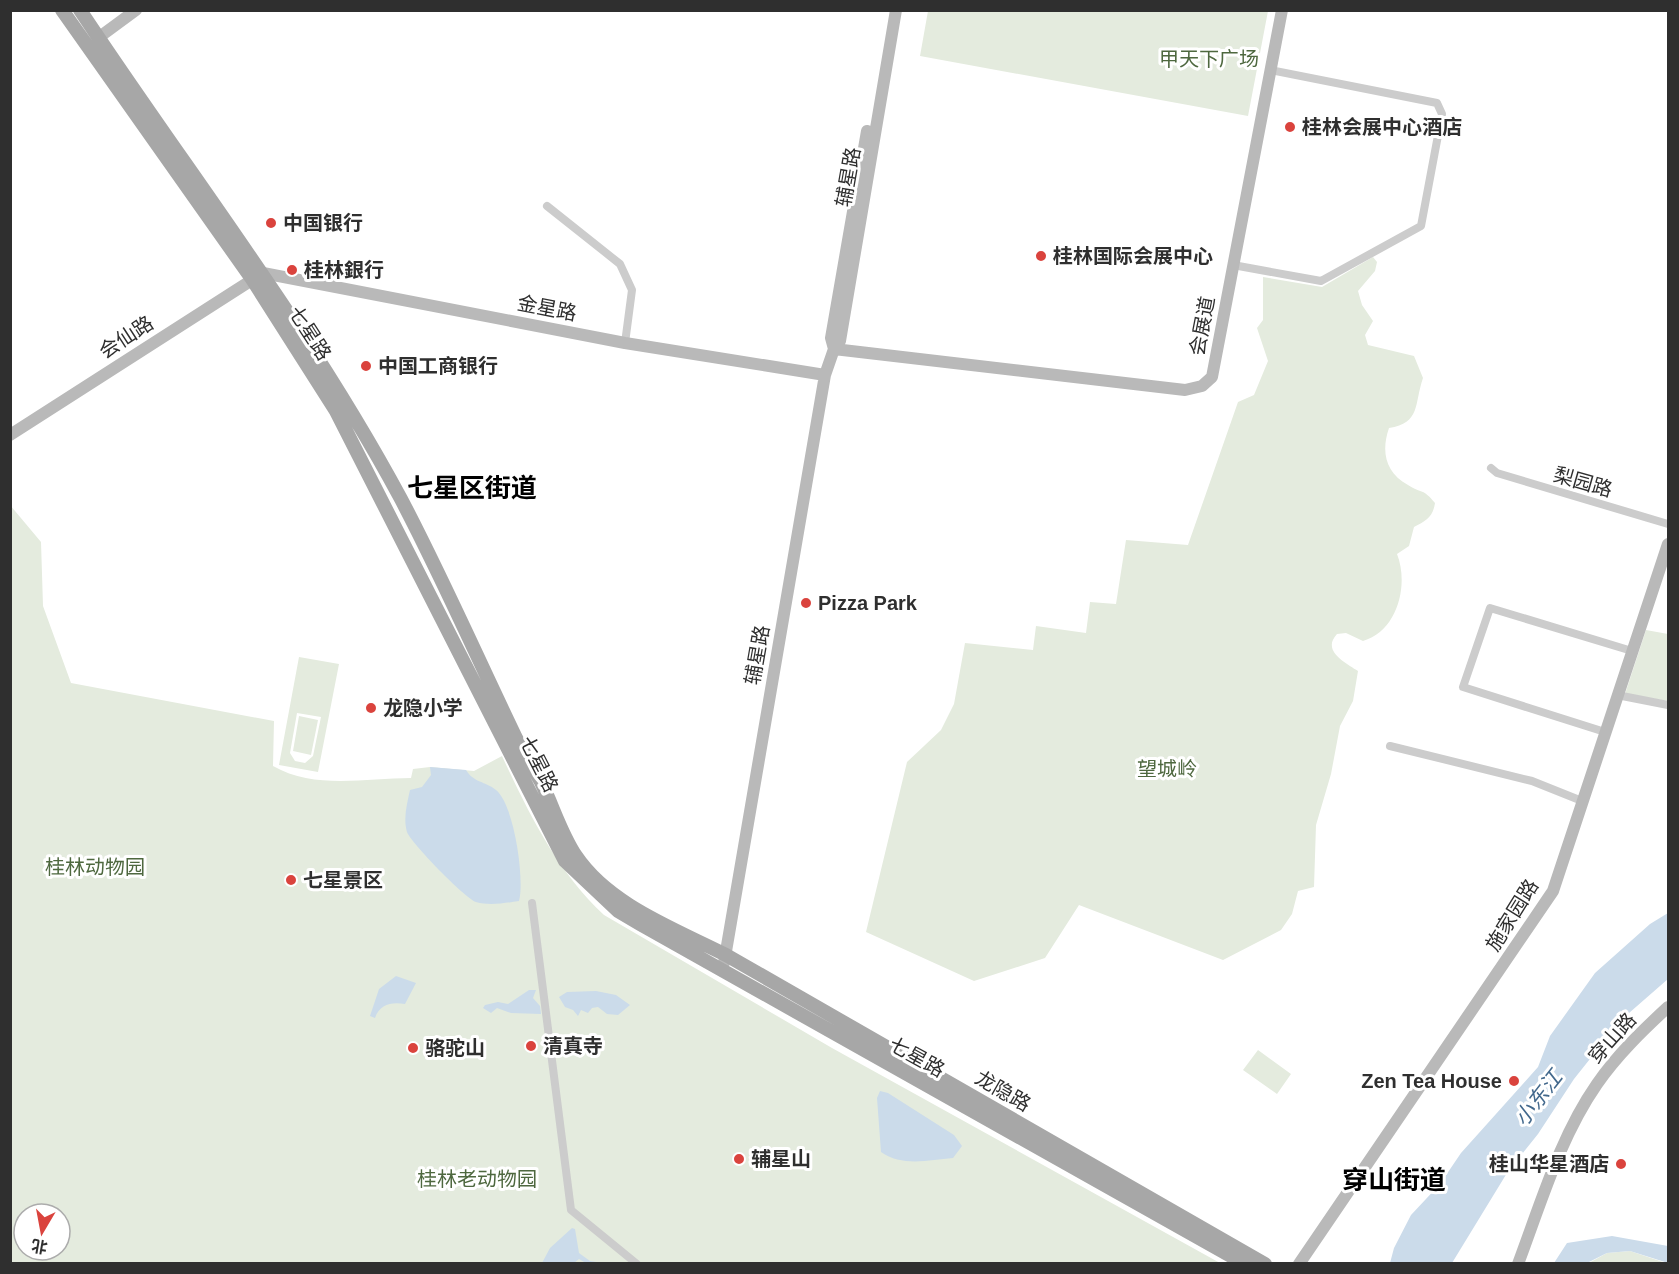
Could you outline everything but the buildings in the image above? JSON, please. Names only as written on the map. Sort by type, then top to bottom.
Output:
[{"type":"main road","name":"七星路","points":[[62,10],[339,390],[401,499],[465,626],[516,739],[541,782],[575,855],[597,881]]},
{"type":"main road","name":"七星路","points":[[80,10],[257,276],[336,411],[565,861],[618,911],[1245,1263]]},
{"type":"main road","name":"龙隐路","points":[[597,881],[642,912],[726,955],[1264,1263]]},
{"type":"street","points":[[98,38],[135,10]]},
{"type":"street","name":"辅星路","points":[[834,349],[831,338],[888,10]]},
{"type":"street","name":"辅星路","points":[[723,970],[825,375],[834,349],[840,341],[896,10]]},
{"type":"street","name":"会展道","points":[[834,349],[1185,390],[1202,386],[1212,377],[1282,10]]},
{"type":"street","points":[[1233,265],[1321,281],[1421,226],[1442,114],[1437,103],[1270,70]]},
{"type":"street","points":[[547,206],[620,264],[632,290],[625,342]]},
{"type":"street","name":"金星路","points":[[257,276],[625,342],[825,375]]},
{"type":"street","name":"会仙路","points":[[10,435],[257,276]]},
{"type":"street","name":"梨园路","points":[[1491,468],[1497,473],[1668,524]]},
{"type":"street","name":"施家园路","points":[[1299,1263],[1553,891],[1668,544]]},
{"type":"street","points":[[1605,732],[1463,687],[1490,608],[1632,651]]},
{"type":"street","points":[[1617,695],[1668,705]]},
{"type":"street","points":[[1390,746],[1532,781],[1582,801]]},
{"type":"street","points":[[532,903],[572,1210],[637,1263]]},
{"type":"street","name":"穿山路","points":[[1518,1263],[1555,1167],[1579,1114],[1597,1084],[1625,1050],[1668,1006]]},
{"type":"green space","name":"甲天下广场","points":[[928,10],[1268,11],[1248,116],[920,56]]},
{"type":"green space","name":"望城岭","points":[[1373,257],[1377,262],[1375,271],[1358,291],[1362,305],[1373,321],[1365,335],[1368,345],[1414,356],[1423,378],[1415,411],[1407,422],[1389,428],[1385,453],[1390,467],[1400,480],[1425,493],[1435,503],[1433,512],[1428,518],[1414,527],[1409,546],[1397,554],[1402,579],[1401,592],[1398,605],[1385,627],[1375,636],[1363,641],[1346,633],[1337,634],[1333,640],[1333,651],[1337,656],[1358,671],[1353,701],[1340,726],[1331,774],[1316,825],[1314,887],[1298,891],[1292,914],[1281,930],[1223,960],[1079,905],[1045,958],[974,981],[866,932],[907,762],[941,730],[954,704],[965,643],[1033,650],[1036,626],[1086,633],[1090,602],[1116,604],[1126,540],[1188,545],[1238,402],[1254,395],[1268,361],[1257,328],[1263,320],[1263,277],[1322,287]]},
{"type":"green space","name":"七星景区","points":[[10,505],[41,542],[43,606],[71,683],[274,721],[273,766],[306,778],[340,781],[411,778],[413,769],[430,767],[474,771],[502,756],[534,820],[558,861],[587,898],[604,915],[832,1048],[1220,1263],[11,1263]]},
{"type":"green space","points":[[1646,630],[1668,634],[1668,701],[1625,694]]},
{"type":"green space","points":[[299,657],[339,664],[318,772],[279,765]],"holes":[[[297,713],[321,717],[313,756],[305,763],[295,761],[290,753]]]},
{"type":"green space","points":[[299,716],[318,720],[311,755],[293,751]]},
{"type":"green space","points":[[1258,1050],[1291,1074],[1277,1094],[1243,1070]]},
{"type":"green space","points":[[1630,1251],[1666,1263],[1587,1264],[1607,1253]]},
{"type":"water","points":[[430,767],[466,770],[476,780],[496,790],[502,798],[513,826],[519,860],[519,901],[492,904],[476,902],[450,881],[407,832],[405,822],[410,790],[422,787],[431,775]]},
{"type":"water","name":"小东江","points":[[1668,913],[1668,979],[1621,1020],[1574,1079],[1538,1134],[1507,1173],[1452,1263],[1390,1263],[1394,1248],[1411,1215],[1440,1184],[1461,1153],[1538,1067],[1550,1036],[1595,973],[1650,924]]},
{"type":"water","points":[[396,976],[416,983],[405,1004],[387,1005],[377,1013],[375,1018],[370,1016],[379,989]]},
{"type":"water","points":[[529,990],[536,990],[533,998],[540,1006],[541,1014],[511,1013],[497,1008],[491,1013],[483,1008],[485,1005],[498,1002],[508,1004]]},
{"type":"water","points":[[596,991],[616,995],[630,1005],[618,1015],[607,1014],[598,1007],[592,1008],[588,1013],[581,1010],[578,1016],[573,1010],[565,1007],[559,997],[567,992]]},
{"type":"water","points":[[880,1091],[888,1093],[954,1135],[962,1146],[953,1158],[907,1161],[889,1157],[881,1152],[877,1098]]},
{"type":"water","points":[[572,1228],[575,1229],[579,1253],[590,1261],[603,1263],[586,1263],[579,1259],[574,1263],[542,1263],[550,1248]]},
{"type":"water","points":[[1612,1236],[1668,1246],[1668,1263],[1630,1251],[1607,1253],[1587,1263],[1554,1263],[1567,1243]]},
{"type":"place","name":"桂林会展中心酒店","points":[[1290,127]]},
{"type":"place","name":"中国银行","points":[[271,223]]},
{"type":"place","name":"桂林国际会展中心","points":[[1041,256]]},
{"type":"place","name":"桂林銀行","points":[[292,270]]},
{"type":"place","name":"中国工商银行","points":[[366,366]]},
{"type":"place","name":"Pizza Park","points":[[806,603]]},
{"type":"place","name":"龙隐小学","points":[[371,708]]},
{"type":"place","name":"七星景区","points":[[291,880]]},
{"type":"place","name":"清真寺","points":[[531,1046]]},
{"type":"place","name":"骆驼山","points":[[413,1048]]},
{"type":"place","name":"Zen Tea House","points":[[1514,1081]]},
{"type":"place","name":"辅星山","points":[[739,1159]]},
{"type":"place","name":"桂山华星酒店","points":[[1621,1164]]},
{"type":"district","name":"七星区街道","points":[[472,488]]},
{"type":"district","name":"穿山街道","points":[[1394,1180]]},
{"type":"park label","name":"桂林动物园","points":[[95,867]]},
{"type":"park label","name":"桂林老动物园","points":[[477,1179]]}]
